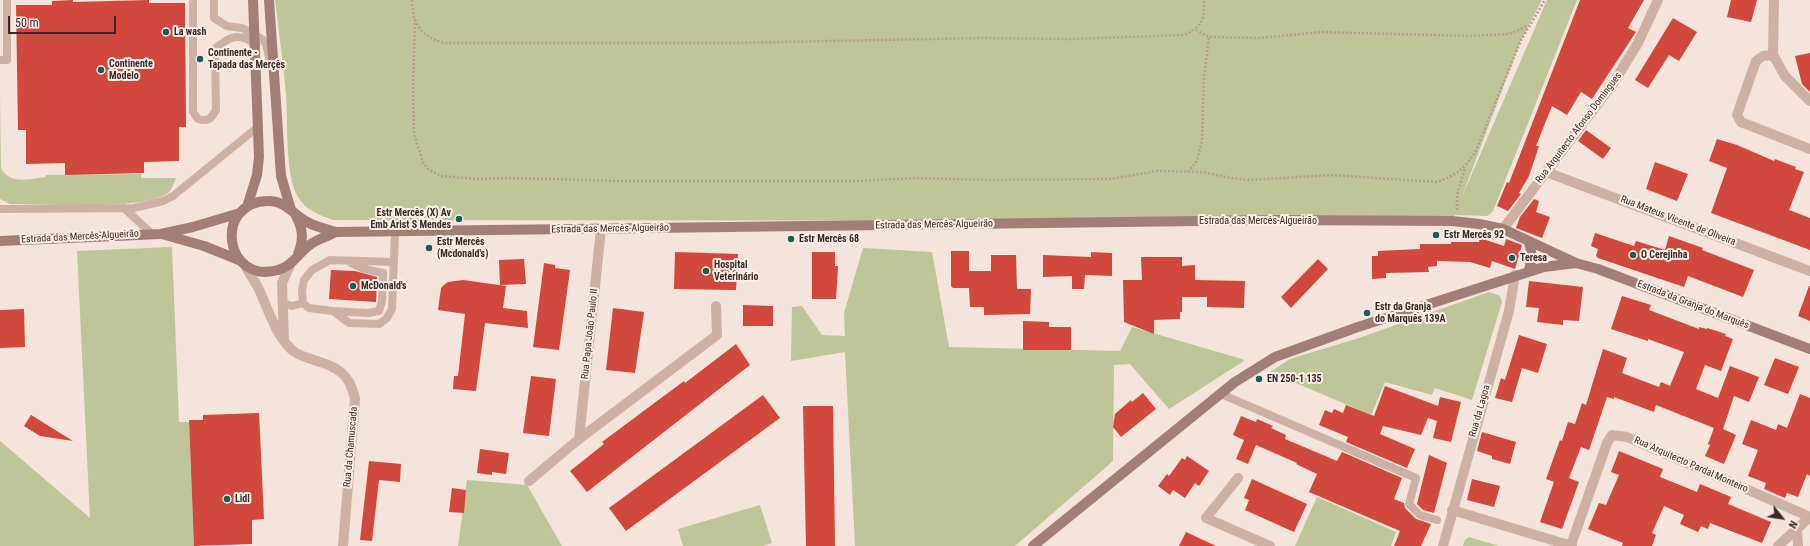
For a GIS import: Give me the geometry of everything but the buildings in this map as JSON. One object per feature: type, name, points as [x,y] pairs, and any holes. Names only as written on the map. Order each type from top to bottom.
[{"type":"street","points":[[242,262],[233,249],[231,236],[233,224],[244,210],[257,175],[259,126],[253,0]]},
{"type":"street","points":[[270,0],[281,176],[293,212]]},
{"type":"street","name":"Rua Arquitecto Afonso Domingues","points":[[1503,229],[1612,85],[1638,43],[1658,0]]},
{"type":"street","points":[[1774,0],[1773,55],[1785,76],[1810,101]]},
{"type":"street","points":[[1773,55],[1763,56],[1756,61],[1737,115],[1741,122],[1810,149]]},
{"type":"street","name":"Rua Mateus Vicente de Oliveira","points":[[1546,172],[1810,271]]},
{"type":"street","name":"Estrada das Mercês-Algueirão","points":[[0,241],[156,234],[244,210],[258,202],[269,201],[281,204],[312,224],[336,232],[1277,220],[1458,222],[1479,224],[1503,229],[1529,242]]},
{"type":"street","name":"Estrada das Mercês-Algueirão","points":[[293,212],[300,224],[303,234],[302,245],[298,255]]},
{"type":"street","name":"Rua Papa João Paulo II","points":[[579,439],[601,228]]},
{"type":"street","name":"Estrada das Mercês-Algueirão","points":[[156,234],[204,246],[242,262],[256,271],[268,273],[280,270],[291,263],[312,243],[336,232]]},
{"type":"street","points":[[1529,242],[1532,256],[1529,271]]},
{"type":"street","name":"Estrada da Granja do Marquês","points":[[1529,242],[1576,263],[1616,275],[1810,349]]},
{"type":"street","name":"Rua da Chamuscada","points":[[242,262],[261,292],[276,328],[284,340],[298,354],[324,363],[341,372],[348,378],[352,387],[355,399],[343,546]]},
{"type":"street","points":[[284,340],[282,283],[291,263]]},
{"type":"street","name":"Estrada da Granja do Marquês","points":[[1037,545],[1220,394],[1248,373],[1287,351],[1515,275],[1544,267],[1576,263]]},
{"type":"street","name":"Rua da Lagoa","points":[[1442,546],[1509,311],[1515,275]]},
{"type":"street","points":[[529,481],[579,439],[717,335],[716,306]]},
{"type":"street","name":"Rua Arquitecto Pardal Monteiro","points":[[1572,546],[1607,443],[1612,435],[1627,437],[1810,517]]},
{"type":"street","points":[[1238,478],[1206,518],[1270,546]]},
{"type":"street","points":[[1452,510],[1572,546]]},
{"type":"street","points":[[1778,546],[1810,517]]},
{"type":"street","points":[[1797,529],[1798,546]]},
{"type":"lane","points":[[0,60],[7,60],[7,0]]},
{"type":"lane","points":[[192,0],[193,112],[198,119],[205,121],[212,118],[216,110],[215,49],[224,42],[235,37],[243,36],[266,44],[269,63],[274,72]]},
{"type":"lane","points":[[214,0],[214,18],[223,25],[242,28],[255,40]]},
{"type":"lane","points":[[0,209],[124,208],[149,206],[173,196],[259,126]]},
{"type":"lane","points":[[124,208],[156,234]]},
{"type":"lane","points":[[333,311],[349,323],[379,324],[387,318],[392,309],[395,232]]},
{"type":"lane","points":[[348,261],[364,269],[383,272],[383,294],[379,311],[368,313],[333,311],[309,308],[303,303],[302,291],[304,280],[312,270],[330,260],[393,262]]},
{"type":"lane","points":[[283,303],[292,306],[303,303]]},
{"type":"lane","points":[[1220,394],[1416,478],[1409,504],[1420,514],[1437,520]]},
{"type":"path","points":[[412,0],[416,19],[422,32],[431,39],[444,43],[729,43],[983,38],[1071,39],[1184,35],[1196,30],[1202,20],[1204,0]]},
{"type":"path","points":[[1458,222],[1457,195],[1465,168],[1475,152],[1486,128],[1506,75],[1528,26],[1539,12],[1545,0]]},
{"type":"path","points":[[416,19],[413,88],[414,134],[423,162],[429,170],[441,176],[478,179],[509,178],[622,181],[848,181],[914,178],[989,180],[1111,179],[1157,171],[1170,173],[1188,172],[1249,180],[1331,175],[1437,182],[1452,176],[1465,168]]},
{"type":"path","points":[[1196,30],[1209,37],[1259,38],[1321,32],[1469,36],[1509,34],[1528,26]]},
{"type":"path","points":[[1188,172],[1197,160],[1202,141],[1204,77],[1209,37]]},
{"type":"green space","points":[[275,0],[1542,0],[1521,40],[1461,199],[1547,0],[1577,0],[1493,211],[1488,216],[1455,215],[1452,221],[333,220],[309,209],[301,202],[294,188],[289,162],[286,94]]},
{"type":"green space","points":[[0,94],[1,168],[9,177],[27,180],[46,177],[46,175],[141,174],[141,178],[176,178],[171,189],[169,192],[157,198],[140,202],[118,204],[10,204],[0,199]]},
{"type":"green space","points":[[172,247],[179,422],[189,422],[194,546],[0,546],[0,441],[90,518],[77,251]]},
{"type":"green space","points":[[863,248],[932,252],[949,347],[1120,351],[1132,327],[1242,359],[1244,361],[1169,409],[1130,364],[1114,365],[1113,461],[1015,546],[855,546],[845,352],[791,361],[792,307],[802,306],[822,335],[845,336],[844,313]]},
{"type":"green space","points":[[1489,292],[1500,296],[1502,302],[1472,400],[1435,388],[1432,395],[1385,382],[1371,415],[1270,372],[1290,359],[1359,338]]},
{"type":"green space","points":[[467,480],[527,485],[562,546],[458,546]]},
{"type":"green space","points":[[1317,497],[1396,532],[1391,546],[1295,546]]},
{"type":"green space","points":[[760,505],[772,543],[763,546],[683,546],[678,529]]},
{"type":"green space","points":[[1469,537],[1499,546],[1463,546],[1465,540]]},
{"type":"place","name":"La wash","points":[[166,32]]},
{"type":"place","name":"Continente - Tapada das Merçês","points":[[200,59]]},
{"type":"place","name":"Continente Modelo","points":[[101,70]]},
{"type":"place","name":"Estr Mercês (X) Av Emb Arist S Mendes","points":[[459,219]]},
{"type":"place","name":"Estr Mercês 92","points":[[1436,235]]},
{"type":"place","name":"Estr Mercês 68","points":[[791,239]]},
{"type":"place","name":"Estr Mercês (Mcdonald's)","points":[[429,248]]},
{"type":"place","name":"O Cerejinha","points":[[1633,255]]},
{"type":"place","name":"Teresa","points":[[1512,258]]},
{"type":"place","name":"Hospital Veterinário","points":[[706,271]]},
{"type":"place","name":"McDonald's","points":[[353,286]]},
{"type":"place","name":"Estr da Granja do Marquês 139A","points":[[1367,313]]},
{"type":"place","name":"EN 250-1 135","points":[[1259,379]]},
{"type":"place","name":"Lidl","points":[[227,499]]}]
